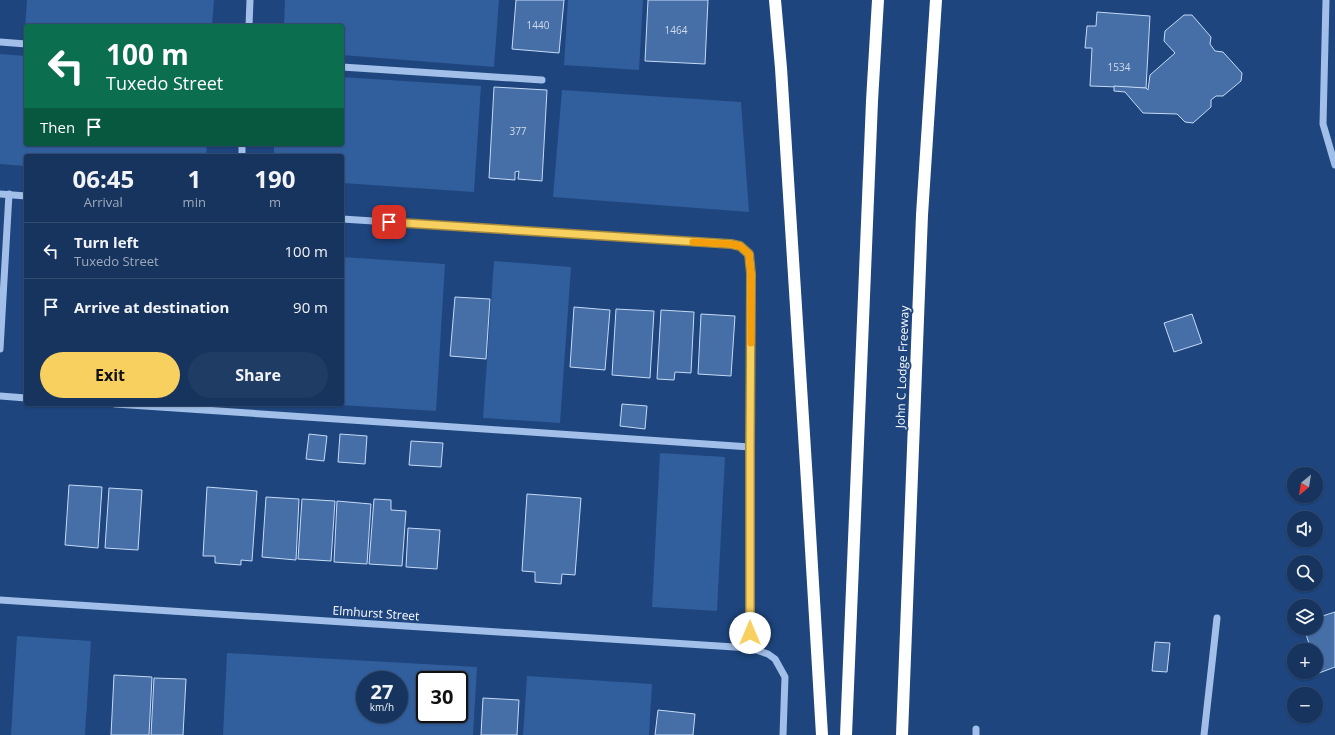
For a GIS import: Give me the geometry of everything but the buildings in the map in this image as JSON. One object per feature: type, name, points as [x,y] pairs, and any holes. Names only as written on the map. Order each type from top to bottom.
[{"type":"highway","points":[[775,0],[805,442],[822,735]]},
{"type":"highway","points":[[846,735],[872,101],[878,0]]},
{"type":"highway","name":"John C Lodge Freeway","points":[[902,735],[922,215],[936,0]]},
{"type":"street","points":[[249,24],[250,0]]},
{"type":"street","points":[[1326,0],[1323,124],[1335,165]]},
{"type":"street","points":[[0,42],[24,44]]},
{"type":"street","points":[[344,67],[542,80]]},
{"type":"street","points":[[0,194],[24,196]]},
{"type":"street","points":[[0,349],[9,194]]},
{"type":"street","points":[[344,219],[731,244],[740,246],[749,254],[751,274],[750,648]]},
{"type":"street","points":[[0,396],[24,398]]},
{"type":"street","points":[[145,406],[750,447]]},
{"type":"street","name":"Elmhurst Street","points":[[0,600],[750,648],[775,658],[785,677],[783,735]]},
{"type":"street","points":[[1204,735],[1217,618]]},
{"type":"shaded area","points":[[27,0],[214,0],[212,24],[25,24]]},
{"type":"shaded area","points":[[285,0],[499,0],[494,67],[344,55],[344,24],[284,24]]},
{"type":"shaded area","points":[[568,0],[643,0],[639,70],[564,65]]},
{"type":"shaded area","points":[[0,54],[24,56],[24,146],[207,146],[206,154],[24,154],[24,166],[0,164]]},
{"type":"shaded area","points":[[344,77],[481,86],[474,192],[344,183],[344,154],[274,154],[274,146],[344,146]]},
{"type":"shaded area","points":[[562,90],[741,102],[749,212],[553,197]]},
{"type":"shaded area","points":[[344,257],[445,264],[436,411],[344,405]]},
{"type":"shaded area","points":[[494,261],[571,267],[560,423],[483,418]]},
{"type":"shaded area","points":[[660,453],[725,457],[717,611],[652,607]]},
{"type":"shaded area","points":[[17,636],[91,641],[85,735],[11,735]]},
{"type":"shaded area","points":[[227,653],[477,667],[473,735],[223,735]]},
{"type":"shaded area","points":[[527,676],[652,684],[649,735],[523,735]]},
{"type":"slow traffic","points":[[693,242],[731,244],[740,246],[749,254],[751,274],[751,343]]},
{"type":"route","points":[[389,222],[731,244],[740,246],[749,254],[751,274],[750,633]]}]
